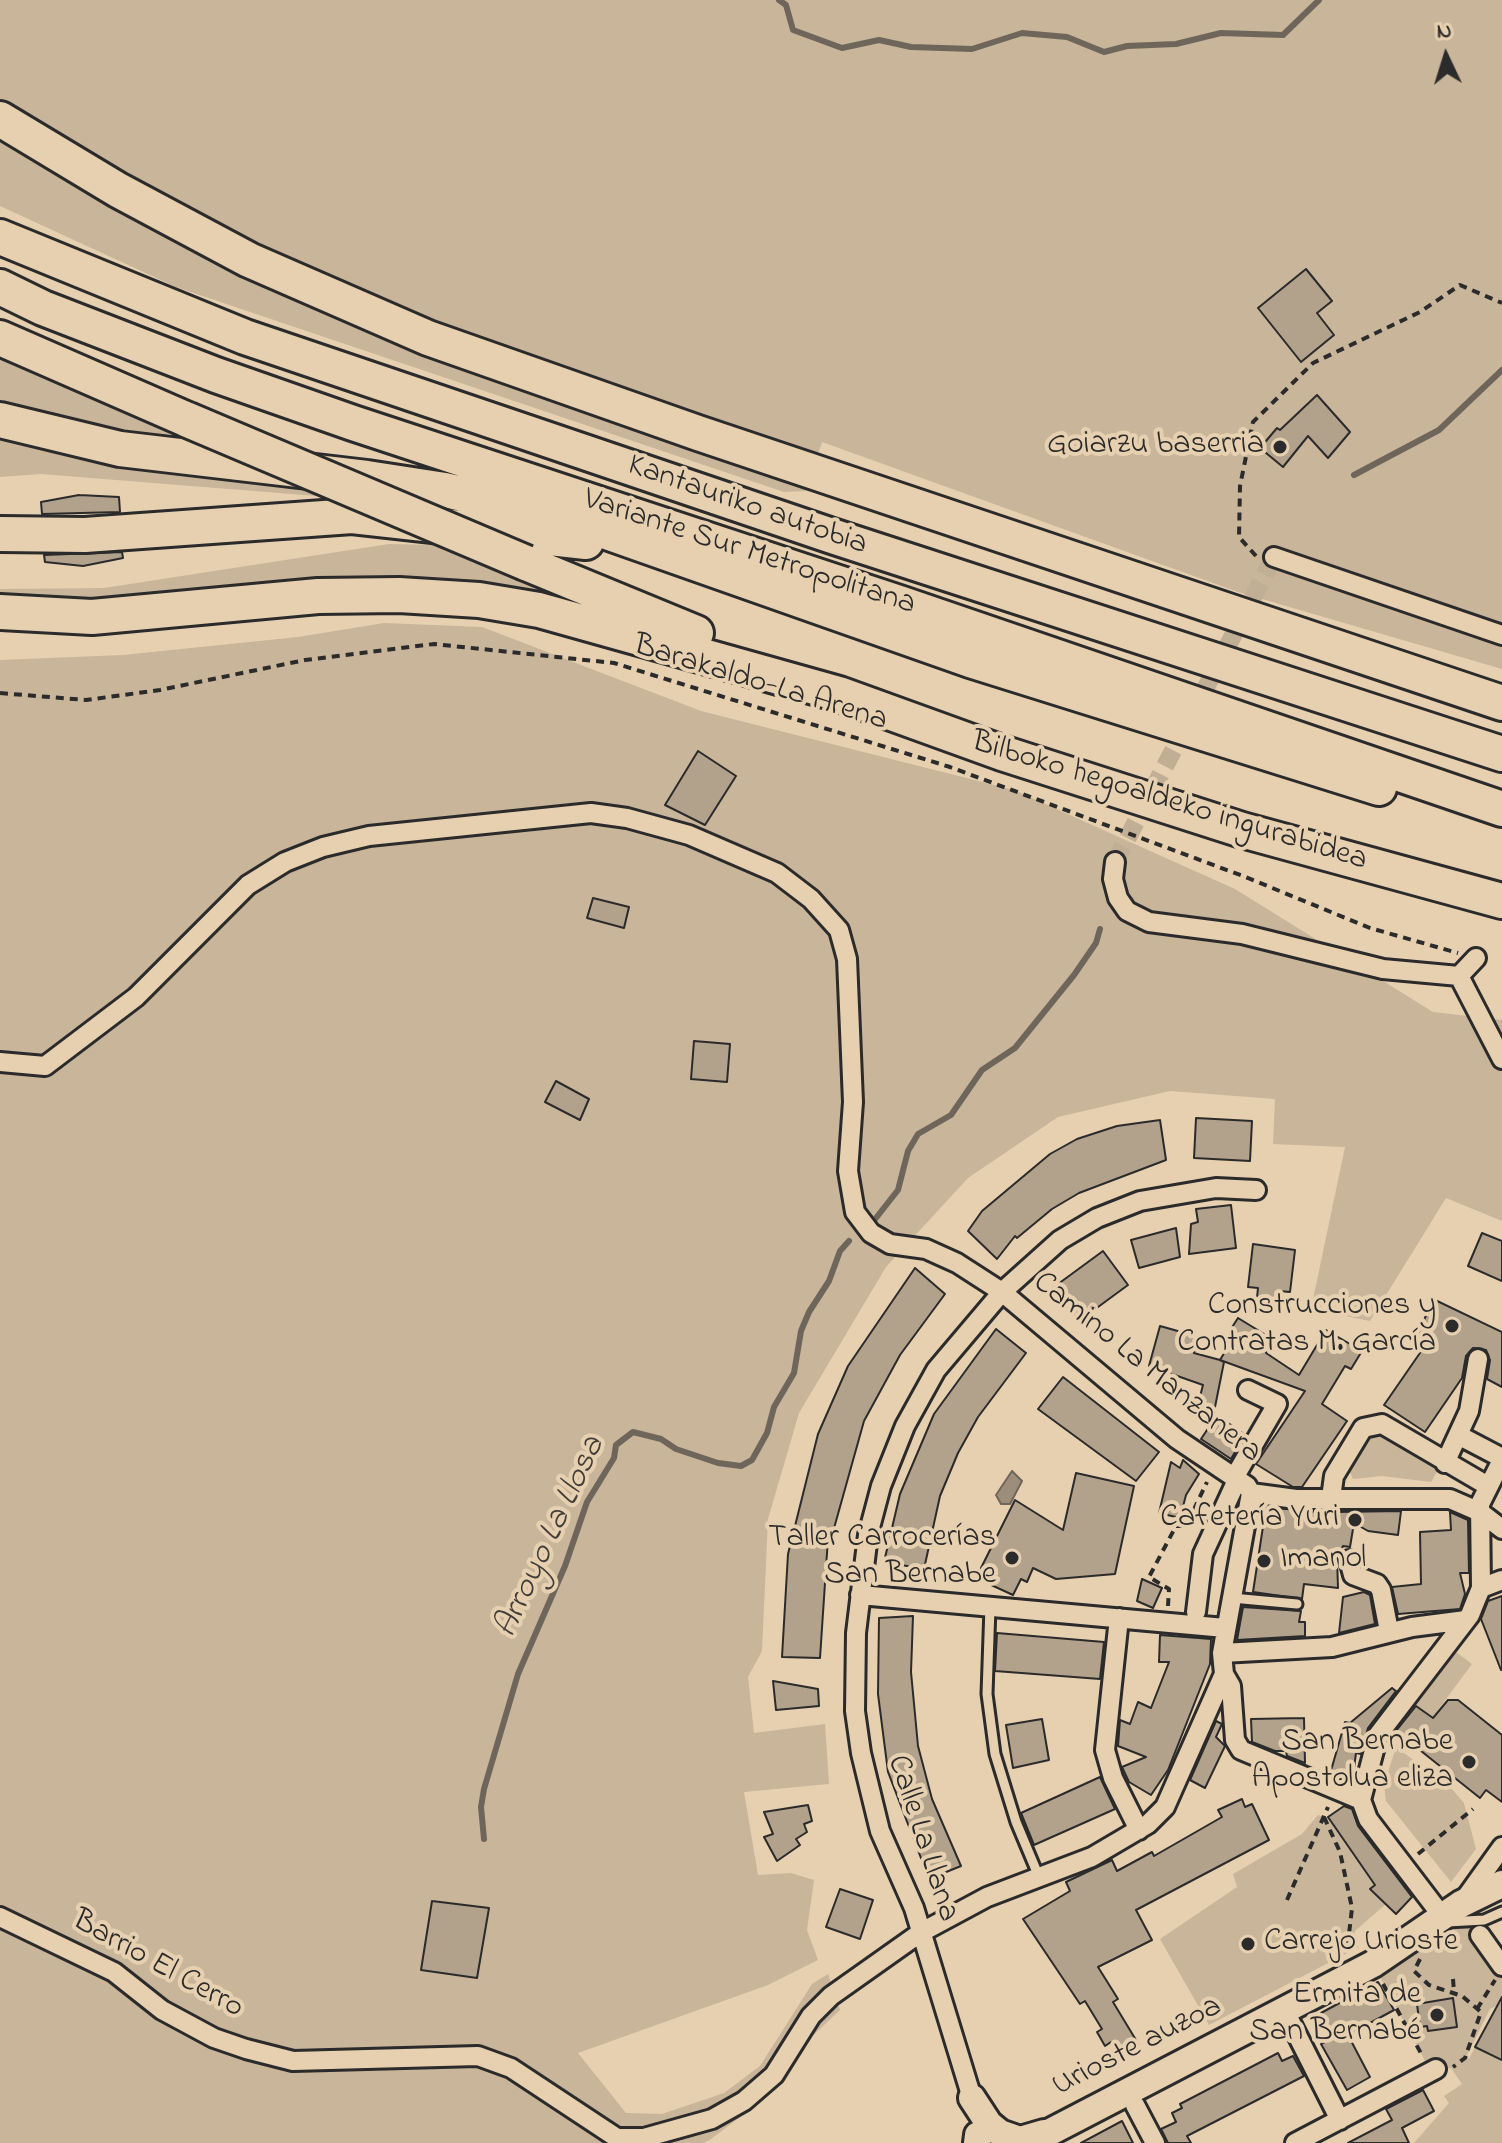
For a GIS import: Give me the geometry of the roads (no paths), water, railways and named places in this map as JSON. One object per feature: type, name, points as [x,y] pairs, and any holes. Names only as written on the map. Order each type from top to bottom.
[{"type":"highway","points":[[0,119],[118,190],[249,260],[428,338],[698,433],[1502,703]]},
{"type":"highway","name":"Kantauriko autobia","points":[[0,237],[245,337],[832,536],[1502,754]]},
{"type":"highway","name":"Variante Sur Metropolitana","points":[[0,287],[43,308],[216,375],[353,423],[931,613],[1502,809]]},
{"type":"highway","points":[[0,338],[839,694]]},
{"type":"highway","points":[[0,420],[120,449],[445,490],[598,529],[780,595],[1286,762],[1502,820]]},
{"type":"highway","points":[[0,534],[85,535],[352,516],[590,543],[780,595]]},
{"type":"highway","points":[[0,612],[92,617],[318,596],[399,595],[479,600],[604,625],[839,694]]},
{"type":"highway","name":"Bilboko hegoaldeko ingurabidea","points":[[839,694],[1002,753],[1242,830],[1502,901]]},
{"type":"street","points":[[1274,557],[1502,635]]},
{"type":"street","name":"Camino La Manzanera","points":[[0,1062],[45,1066],[136,997],[248,885],[285,862],[323,847],[369,836],[591,813],[627,818],[734,852],[777,873],[811,899],[839,930],[847,959],[853,1102],[848,1171],[855,1212],[871,1233],[890,1244],[926,1249],[957,1263],[1002,1292],[1177,1439],[1241,1484]]},
{"type":"street","points":[[1115,862],[1113,879],[1118,898],[1127,911],[1149,922],[1242,934],[1383,969],[1459,976]]},
{"type":"street","points":[[1459,976],[1476,958]]},
{"type":"street","points":[[1459,976],[1502,1059]]},
{"type":"street","name":"Calle La Llana","points":[[972,2098],[914,1908],[880,1831],[861,1753],[855,1687],[860,1595],[868,1535],[878,1498],[905,1426],[936,1370],[1002,1292],[1060,1240],[1097,1218],[1140,1201],[1216,1188],[1256,1190]]},
{"type":"street","points":[[1445,1463],[1469,1411],[1478,1359]]},
{"type":"street","points":[[1196,1612],[1203,1554],[1241,1484],[1277,1404],[1248,1390]]},
{"type":"street","points":[[1331,1498],[1334,1476],[1363,1428],[1382,1424],[1488,1486]]},
{"type":"street","points":[[1441,1923],[1368,1819],[1361,1800],[1378,1735],[1466,1620],[1481,1588],[1480,1512],[1488,1486],[1502,1459],[1460,1436]]},
{"type":"street","points":[[1241,1484],[1296,1499],[1417,1496],[1457,1501],[1480,1512],[1502,1529]]},
{"type":"street","points":[[1241,1484],[1232,1598],[1222,1653],[1224,1674],[1231,1686],[1235,1740],[1241,1750],[1361,1800]]},
{"type":"street","points":[[1457,1501],[1475,1488],[1488,1486]]},
{"type":"street","points":[[1349,1560],[1353,1575],[1377,1584],[1381,1590],[1389,1631]]},
{"type":"street","points":[[1481,1588],[1502,1580]]},
{"type":"street","points":[[860,1595],[1225,1628]]},
{"type":"street","points":[[1119,1618],[1105,1750],[1113,1778],[1139,1830]]},
{"type":"street","points":[[1222,1653],[1332,1647],[1389,1631],[1466,1620]]},
{"type":"street","points":[[920,1933],[987,1897],[1092,1857],[1139,1830],[1165,1807],[1224,1674]]},
{"type":"street","name":"Urioste auzoa","points":[[1441,1923],[1502,1847]]},
{"type":"street","name":"Urioste auzoa","points":[[972,2098],[989,2124],[1007,2137],[1039,2139],[1373,1964],[1502,1884]]},
{"type":"street","name":"Barrio El Cerro","points":[[0,1917],[114,1972],[162,2010],[214,2038],[293,2061],[478,2056],[523,2075],[617,2138],[644,2138],[680,2129],[712,2119],[744,2101],[774,2075],[811,2016],[831,1996],[920,1933]]},
{"type":"street","points":[[1480,1935],[1499,1972]]},
{"type":"street","points":[[1285,2011],[1340,2120]]},
{"type":"street","points":[[1295,2143],[1433,2070]]},
{"type":"street","points":[[972,2098],[986,2141]]},
{"type":"street","points":[[1135,2105],[1155,2143]]},
{"type":"lane","points":[[1232,1598],[1297,1604]]},
{"type":"lane","points":[[990,1607],[987,1694],[995,1754],[1016,1822],[1039,1877]]},
{"type":"lane","points":[[1441,1923],[1484,1920],[1502,1912]]},
{"type":"waterway","points":[[779,0],[786,5],[793,30],[842,48],[879,40],[911,47],[972,49],[1022,33],[1067,37],[1104,52],[1127,46],[1176,44],[1221,33],[1283,35],[1319,0]]},
{"type":"waterway","name":"Arroyo La Llosa","points":[[1354,475],[1439,430],[1502,370]]},
{"type":"waterway","name":"Arroyo La Llosa","points":[[876,1218],[898,1190],[908,1151],[918,1134],[951,1115],[982,1070],[1015,1048],[1074,975],[1096,943],[1100,929]]},
{"type":"waterway","name":"Arroyo La Llosa","points":[[484,1839],[481,1807],[484,1789],[518,1674],[565,1566],[587,1502],[614,1458],[616,1445],[633,1432],[661,1439],[676,1449],[718,1463],[741,1466],[752,1460],[767,1433],[774,1407],[794,1373],[801,1331],[809,1312],[829,1281],[840,1251],[849,1241]]},
{"type":"tunnel","points":[[1115,862],[1274,557]]},
{"type":"place","name":"Goiarzu baserria","points":[[1280,447]]},
{"type":"place","name":"Construcciones y Contratas M. García","points":[[1452,1326]]},
{"type":"place","name":"Cafetería Yuri","points":[[1355,1520]]},
{"type":"place","name":"Taller Carrocerías San Bernabe","points":[[1012,1558]]},
{"type":"place","name":"Imanol","points":[[1264,1561]]},
{"type":"place","name":"San Bernabe Apostolua eliza","points":[[1469,1762]]},
{"type":"place","name":"Carrejo Urioste","points":[[1248,1944]]},
{"type":"place","name":"Ermita de San Bernabé","points":[[1437,2015]]}]
